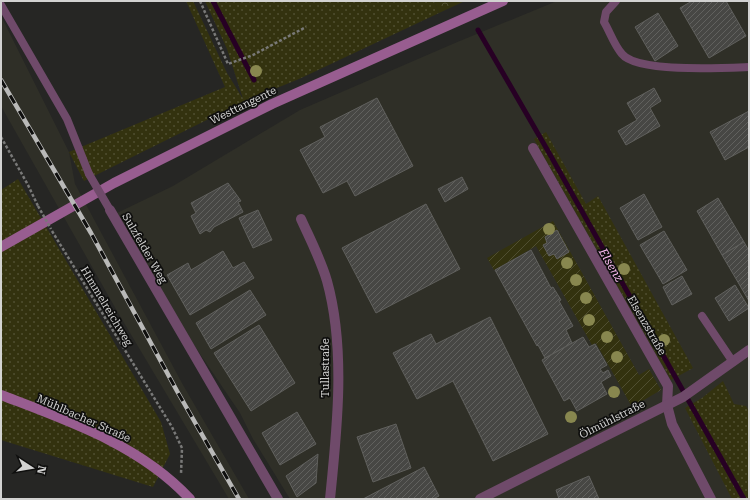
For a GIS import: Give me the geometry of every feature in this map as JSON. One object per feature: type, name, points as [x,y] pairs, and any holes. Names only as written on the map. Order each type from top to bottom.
[{"type":"main road","name":"Westtangente","points":[[1,247],[114,183],[272,104],[503,1]]},
{"type":"main road","name":"Mühlbacher Straße","points":[[1,395],[58,417],[113,441],[152,464],[178,486],[190,499]]},
{"type":"street","name":"Elsenzstraße","points":[[533,148],[668,386],[668,405],[672,424],[710,499]]},
{"type":"street","name":"Sulzfelder Weg","points":[[110,210],[278,499]]},
{"type":"street","name":"Tullastraße","points":[[301,219],[327,281],[339,343],[335,446],[330,499]]},
{"type":"street","name":"Ölmühlstraße","points":[[480,499],[683,397],[749,350]]},
{"type":"lane","points":[[616,1],[606,12],[604,22],[622,55],[634,63],[647,66],[668,67],[749,66]]},
{"type":"lane","name":"Sulzfelder Weg","points":[[1,4],[67,119],[89,174],[110,210]]},
{"type":"lane","points":[[702,316],[733,362]]},
{"type":"path","points":[[200,1],[228,64],[253,55],[306,27]]},
{"type":"path","name":"Himmelreichweg","points":[[1,137],[51,229],[172,427],[182,448],[183,468],[178,486]]},
{"type":"shaded area","points":[[557,1],[749,1],[749,499],[290,499],[253,439],[240,413],[177,320],[117,213],[173,186],[300,110]]},
{"type":"shaded area","points":[[1,16],[69,152],[75,184],[183,385],[249,499],[229,499],[117,311],[1,106]]},
{"type":"green space","points":[[186,1],[193,1],[227,73],[243,99],[227,49],[205,1],[434,1],[439,13],[299,79],[245,101],[84,181],[69,152],[225,87]]},
{"type":"green space","points":[[434,1],[465,1],[439,13]]},
{"type":"green space","points":[[546,132],[586,204],[598,196],[693,368],[671,380],[534,139]]},
{"type":"green space","points":[[18,179],[161,422],[170,454],[153,487],[1,440],[1,190]]},
{"type":"green space","points":[[553,221],[639,375],[649,369],[661,390],[632,407],[596,343],[592,345],[536,246],[494,270],[487,258]]},
{"type":"green space","points":[[723,381],[734,404],[746,406],[749,411],[749,499],[732,499],[685,408],[702,398]]},
{"type":"building","points":[[692,1],[726,1],[746,36],[709,58],[680,8]]},
{"type":"building","points":[[658,13],[678,46],[655,61],[635,27]]},
{"type":"building","points":[[654,88],[661,101],[650,108],[660,126],[626,145],[618,131],[637,120],[627,103]]},
{"type":"building","points":[[377,98],[413,166],[355,196],[347,181],[323,193],[300,150],[325,137],[320,127]]},
{"type":"building","points":[[749,111],[749,147],[725,160],[710,132]]},
{"type":"building","points":[[462,177],[468,189],[445,202],[438,189]]},
{"type":"building","points":[[228,183],[241,201],[238,202],[243,212],[214,227],[210,232],[206,230],[200,234],[191,216],[196,213],[191,203]]},
{"type":"building","points":[[644,194],[662,227],[638,240],[620,208]]},
{"type":"building","points":[[718,198],[744,242],[722,255],[697,211]]},
{"type":"building","points":[[426,204],[460,269],[376,313],[342,248]]},
{"type":"building","points":[[258,210],[272,240],[253,248],[239,218]]},
{"type":"building","points":[[557,230],[569,252],[557,259],[554,254],[549,256],[543,245],[547,243],[545,237]]},
{"type":"building","points":[[664,231],[687,270],[663,284],[640,245]]},
{"type":"building","points":[[744,242],[749,251],[749,301],[722,255]]},
{"type":"building","points":[[531,250],[551,288],[553,287],[561,300],[559,301],[573,326],[566,330],[572,343],[545,358],[495,270]]},
{"type":"building","points":[[223,251],[233,268],[244,262],[254,278],[190,315],[167,275],[188,263],[191,270]]},
{"type":"building","points":[[682,276],[692,294],[672,305],[663,287]]},
{"type":"building","points":[[735,285],[749,308],[729,321],[715,298]]},
{"type":"building","points":[[250,290],[266,315],[211,349],[196,323]]},
{"type":"building","points":[[490,317],[548,434],[493,461],[453,381],[417,399],[393,353],[431,334],[436,344]]},
{"type":"building","points":[[259,325],[295,383],[251,411],[214,353]]},
{"type":"building","points":[[583,337],[589,347],[595,344],[607,365],[600,369],[603,373],[608,370],[611,376],[601,382],[607,394],[577,411],[570,398],[564,401],[542,360]]},
{"type":"building","points":[[297,412],[316,444],[280,465],[262,433]]},
{"type":"building","points":[[396,424],[411,468],[373,482],[357,437]]},
{"type":"building","points":[[318,454],[316,483],[297,497],[286,476]]},
{"type":"building","points":[[424,467],[439,496],[433,499],[363,499]]},
{"type":"building","points":[[589,476],[599,499],[559,499],[556,490]]},
{"type":"waterway","points":[[213,1],[254,80]]},
{"type":"waterway","name":"Elsenz","points":[[478,30],[744,499]]},
{"type":"railway","points":[[1,80],[91,233],[177,391],[239,499]]}]
